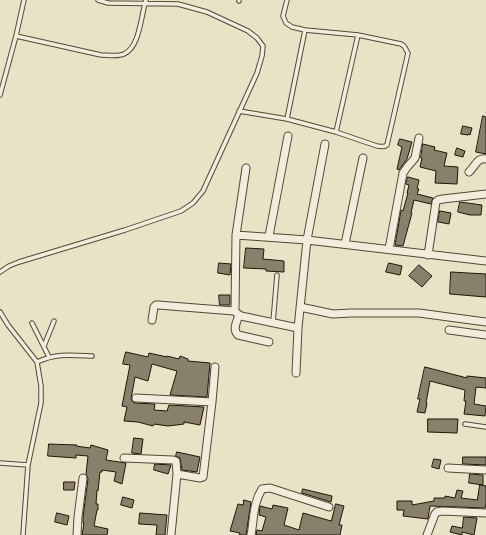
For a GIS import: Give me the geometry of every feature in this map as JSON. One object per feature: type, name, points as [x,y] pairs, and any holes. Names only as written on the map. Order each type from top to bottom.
[{"type":"street","points":[[269,236],[288,136]]},
{"type":"street","points":[[389,249],[404,173],[415,158],[419,138]]},
{"type":"street","points":[[296,373],[298,328],[307,240],[325,144]]},
{"type":"street","points":[[345,244],[363,158]]},
{"type":"street","points":[[469,172],[480,159],[486,159]]},
{"type":"street","points":[[246,168],[236,235],[235,330],[238,335],[269,342]]},
{"type":"street","points":[[428,255],[436,202],[443,199],[486,194]]},
{"type":"street","points":[[236,235],[269,236],[486,261]]},
{"type":"street","points":[[152,320],[154,307],[158,305],[236,313],[298,328]]},
{"type":"street","points":[[300,307],[333,314],[419,312],[486,322]]},
{"type":"street","points":[[449,330],[486,335]]},
{"type":"street","points":[[177,474],[200,478],[203,476],[215,367]]},
{"type":"street","points":[[136,398],[212,402]]},
{"type":"street","points":[[124,458],[176,461],[177,474],[171,535]]},
{"type":"street","points":[[448,468],[486,470]]},
{"type":"street","points":[[77,535],[83,478]]},
{"type":"street","points":[[251,535],[255,504],[257,496],[262,489],[270,488],[328,507]]},
{"type":"street","points":[[427,535],[435,514],[439,511],[486,513]]},
{"type":"lane","points":[[0,95],[24,0]]},
{"type":"lane","points":[[0,272],[19,262],[125,230],[181,211],[193,203],[203,191],[257,73],[262,56],[262,46],[257,38],[248,31],[207,12],[178,4],[145,2],[108,3],[98,0]]},
{"type":"lane","points":[[239,111],[286,119],[336,132],[377,146],[382,147],[387,145],[408,53],[404,46],[401,44],[358,35],[305,30],[292,27],[286,23],[283,16],[287,0]]},
{"type":"lane","points":[[16,36],[102,55],[113,56],[124,54],[132,48],[137,38],[145,2]]},
{"type":"lane","points":[[286,119],[305,30]]},
{"type":"lane","points":[[336,132],[358,35]]},
{"type":"lane","points":[[273,322],[277,275]]},
{"type":"lane","points":[[0,312],[8,325],[37,362],[41,386],[41,403],[28,465],[23,535]]},
{"type":"lane","points":[[44,346],[54,321]]},
{"type":"lane","points":[[32,323],[49,357]]},
{"type":"lane","points":[[37,362],[49,357],[61,355],[92,356]]},
{"type":"lane","points":[[465,424],[486,427]]},
{"type":"lane","points":[[0,463],[28,465]]},
{"type":"building","points":[[483,116],[486,117],[486,154],[476,152]]},
{"type":"building","points":[[463,126],[472,128],[470,135],[461,134]]},
{"type":"building","points":[[400,139],[412,142],[407,159],[399,170],[397,169],[402,147],[398,145]]},
{"type":"building","points":[[423,144],[435,147],[434,150],[447,153],[444,166],[458,167],[457,184],[435,183],[436,171],[420,167]]},
{"type":"building","points":[[457,148],[465,151],[463,157],[455,155]]},
{"type":"building","points":[[408,177],[419,180],[417,189],[419,189],[417,194],[433,198],[431,204],[414,200],[403,246],[395,245],[401,210],[403,211],[408,193],[409,185],[406,184]]},
{"type":"building","points":[[460,202],[482,205],[481,215],[470,215],[458,212]]},
{"type":"building","points":[[440,211],[451,213],[449,224],[438,222]]},
{"type":"building","points":[[246,248],[264,249],[263,259],[284,261],[284,272],[244,268]]},
{"type":"building","points":[[219,263],[231,264],[230,275],[218,273]]},
{"type":"building","points":[[389,263],[402,266],[400,275],[386,272]]},
{"type":"building","points":[[419,265],[432,276],[422,287],[409,276]]},
{"type":"building","points":[[451,272],[486,274],[486,297],[450,294]]},
{"type":"building","points":[[219,295],[230,295],[230,305],[220,305]]},
{"type":"building","points":[[126,352],[148,357],[149,353],[179,359],[180,356],[188,359],[188,361],[210,363],[207,397],[170,395],[177,371],[152,364],[148,381],[135,377],[131,399],[135,403],[155,404],[154,410],[167,411],[169,405],[204,407],[200,425],[184,422],[184,424],[168,426],[154,424],[153,426],[138,422],[124,421],[127,407],[122,406],[130,365],[123,364]]},
{"type":"building","points":[[425,367],[467,378],[467,376],[486,378],[486,388],[476,387],[474,404],[486,406],[485,416],[464,414],[466,401],[464,401],[465,390],[430,381],[425,413],[417,412],[420,399],[418,399]]},
{"type":"building","points":[[428,419],[458,419],[457,433],[428,432]]},
{"type":"building","points":[[134,438],[143,439],[141,454],[132,453]]},
{"type":"building","points":[[49,444],[77,445],[76,446],[90,448],[91,445],[108,450],[106,460],[126,463],[122,484],[114,481],[116,472],[102,470],[102,472],[100,472],[96,504],[98,504],[98,510],[94,526],[108,529],[107,535],[82,535],[88,479],[86,474],[88,456],[76,455],[76,458],[48,456]]},
{"type":"building","points":[[177,452],[200,457],[197,472],[182,470],[180,458],[176,456]]},
{"type":"building","points":[[463,457],[486,457],[486,465],[463,464]]},
{"type":"building","points":[[434,459],[441,460],[439,469],[432,467]]},
{"type":"building","points":[[155,464],[171,465],[168,474],[154,470]]},
{"type":"building","points":[[470,474],[483,475],[483,485],[469,483]]},
{"type":"building","points":[[64,482],[75,482],[74,490],[64,490]]},
{"type":"building","points":[[480,485],[486,486],[485,508],[430,506],[428,519],[403,516],[404,510],[397,510],[397,501],[412,501],[412,505],[434,501],[434,498],[445,498],[445,496],[455,498],[457,490],[463,491],[461,498],[477,500]]},
{"type":"building","points":[[303,489],[332,496],[331,502],[302,493]]},
{"type":"building","points":[[123,497],[134,500],[132,508],[121,505]]},
{"type":"building","points":[[244,500],[251,502],[246,535],[239,535],[240,533],[230,531],[238,504],[243,505]]},
{"type":"building","points":[[336,504],[344,506],[339,525],[342,525],[340,535],[256,535],[257,530],[262,531],[266,517],[259,515],[260,506],[272,509],[273,505],[288,508],[284,525],[299,530],[303,513],[331,521]]},
{"type":"building","points":[[57,513],[69,516],[67,525],[55,522]]},
{"type":"building","points":[[140,513],[167,515],[165,535],[156,535],[157,525],[139,524]]},
{"type":"building","points":[[464,517],[477,518],[474,535],[462,532],[462,535],[450,532],[452,526],[462,528]]}]
